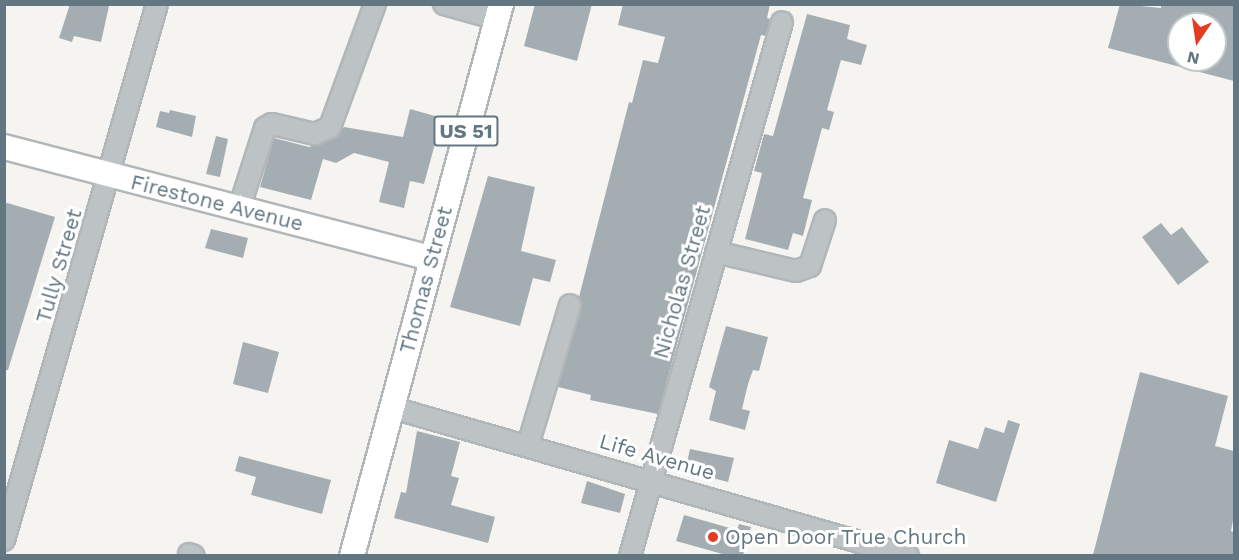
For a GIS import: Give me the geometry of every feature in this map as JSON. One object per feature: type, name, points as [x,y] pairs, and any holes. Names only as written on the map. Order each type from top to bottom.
[{"type":"main road","name":"Thomas Street","points":[[352,555],[499,12]]},
{"type":"main road","name":"Firestone Avenue","points":[[4,147],[431,258]]},
{"type":"street","name":"Tully Street","points":[[4,540],[110,176],[157,4]]},
{"type":"street","points":[[239,209],[265,128],[272,124],[315,135],[330,127],[375,4]]},
{"type":"street","points":[[444,4],[499,12]]},
{"type":"street","name":"Nicholas Street","points":[[630,555],[782,22]]},
{"type":"street","points":[[716,252],[796,271],[810,266],[825,220]]},
{"type":"street","points":[[528,445],[570,305]]},
{"type":"street","name":"Life Avenue","points":[[393,408],[651,479],[908,555]]},
{"type":"building","points":[[70,4],[109,6],[101,42],[74,36],[72,42],[59,38]]},
{"type":"building","points":[[535,4],[592,4],[577,61],[524,46]]},
{"type":"building","points":[[623,4],[770,4],[767,18],[770,19],[766,36],[761,35],[658,414],[590,400],[591,395],[558,387],[581,308],[579,297],[629,102],[632,103],[643,60],[658,63],[665,37],[618,25]]},
{"type":"building","points":[[1120,4],[1161,8],[1161,4],[1234,4],[1234,81],[1200,72],[1227,72],[1227,12],[1167,12],[1167,63],[1108,48]]},
{"type":"building","points":[[807,14],[850,25],[847,39],[867,45],[861,65],[841,60],[827,110],[834,112],[829,130],[822,128],[803,198],[812,200],[803,236],[793,233],[788,250],[745,239],[762,173],[754,171],[764,134],[773,136]]},
{"type":"building","points":[[410,109],[442,118],[424,184],[410,181],[404,208],[379,202],[389,162],[354,153],[336,163],[323,159],[311,200],[260,187],[274,138],[309,147],[335,138],[344,127],[403,137]]},
{"type":"building","points":[[170,110],[196,116],[192,137],[156,127],[160,111],[169,113]]},
{"type":"building","points":[[216,136],[228,139],[220,177],[206,174]]},
{"type":"building","points":[[488,176],[535,187],[521,251],[556,260],[550,282],[533,278],[520,326],[450,307]]},
{"type":"building","points":[[4,202],[55,217],[8,370],[4,370]]},
{"type":"building","points":[[1161,223],[1171,235],[1182,227],[1209,262],[1178,285],[1142,237]]},
{"type":"building","points":[[211,229],[248,238],[243,258],[205,248]]},
{"type":"building","points":[[726,326],[768,337],[759,371],[753,370],[748,384],[742,409],[750,411],[745,430],[709,420],[716,391],[709,387]]},
{"type":"building","points":[[243,342],[279,352],[268,393],[233,384]]},
{"type":"building","points":[[1140,372],[1228,396],[1215,446],[1234,451],[1234,515],[1231,531],[1234,532],[1234,555],[1093,555]]},
{"type":"building","points":[[1008,420],[1020,424],[996,502],[936,483],[949,440],[978,449],[985,427],[1004,433]]},
{"type":"building","points":[[417,431],[460,442],[451,476],[459,478],[451,505],[495,517],[488,543],[394,518],[401,492],[406,493]]},
{"type":"building","points":[[690,449],[734,458],[728,482],[689,472],[686,467]]},
{"type":"building","points":[[239,456],[331,480],[322,514],[251,495],[256,477],[235,471]]},
{"type":"building","points":[[587,481],[625,494],[620,513],[581,503]]},
{"type":"building","name":"Open Door True Church","points":[[684,515],[737,530],[739,524],[751,527],[743,555],[726,555],[676,541]]},
{"type":"place","name":"Open Door True Church","points":[[713,537]]}]
